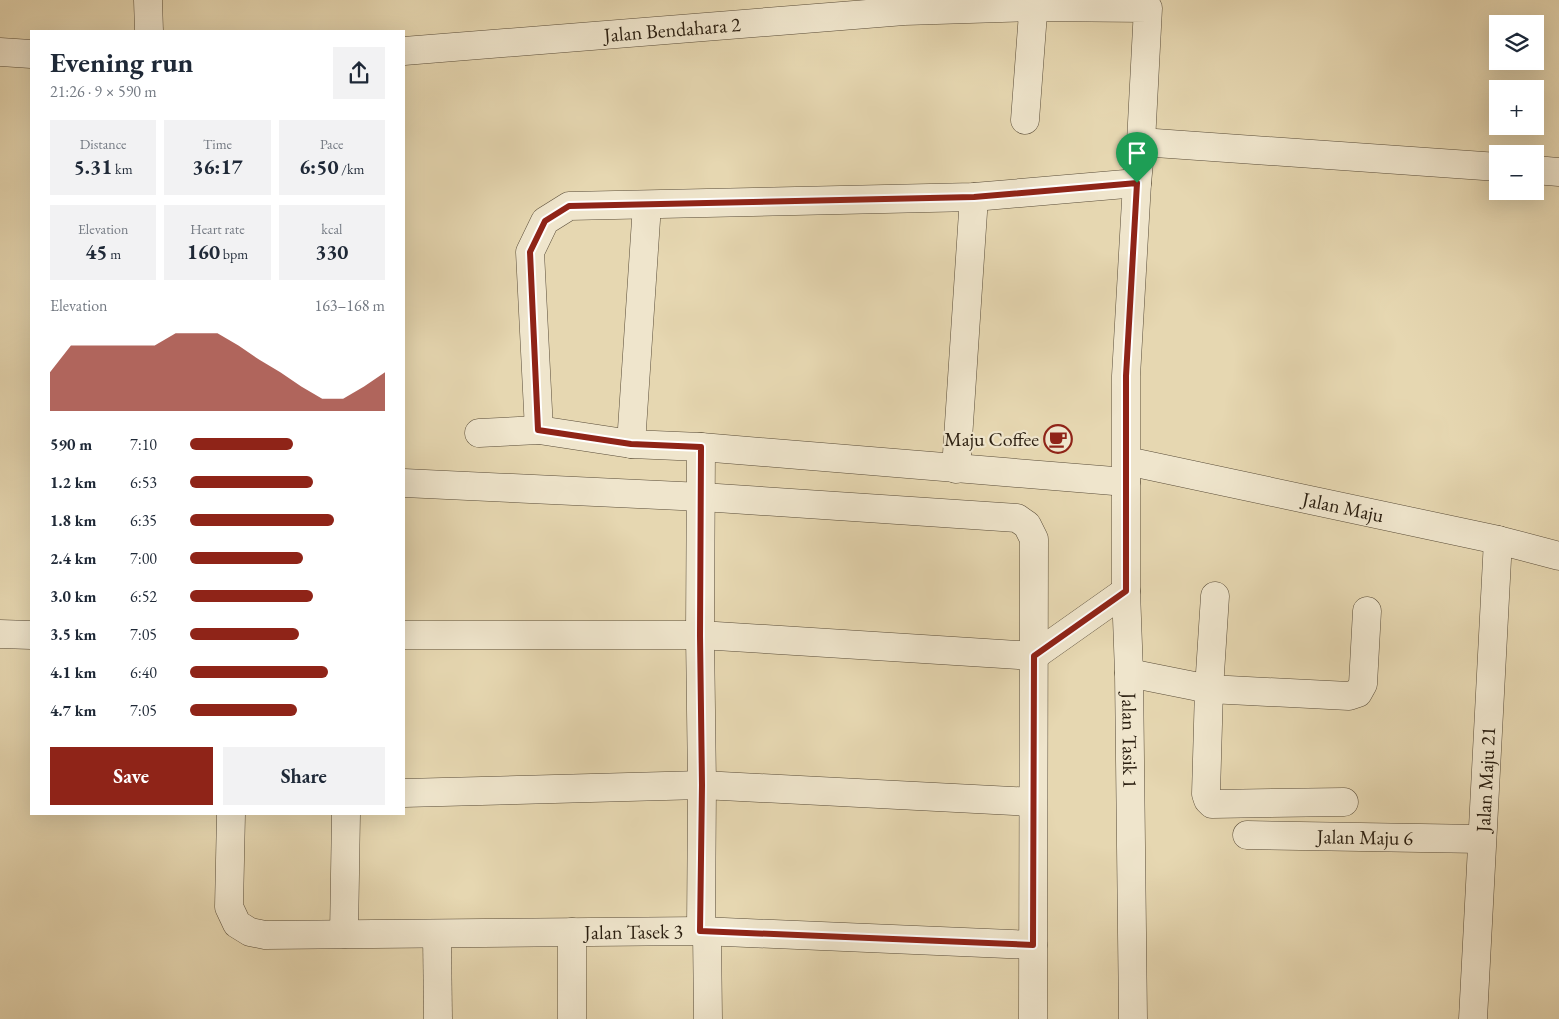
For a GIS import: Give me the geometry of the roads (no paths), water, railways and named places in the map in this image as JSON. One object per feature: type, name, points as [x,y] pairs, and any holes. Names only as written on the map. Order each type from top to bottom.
[{"type":"street","points":[[148,0],[149,30]]},
{"type":"street","points":[[1024,120],[1033,4]]},
{"type":"street","name":"Jalan Bendahara 2","points":[[405,52],[763,11],[904,6],[1148,4],[1126,376],[1126,471]]},
{"type":"street","points":[[0,52],[30,54]]},
{"type":"street","points":[[1141,142],[1489,167]]},
{"type":"street","points":[[1544,171],[1559,172]]},
{"type":"street","points":[[538,430],[530,252],[545,221],[569,206],[974,197],[1137,183]]},
{"type":"street","points":[[956,469],[974,197]]},
{"type":"street","points":[[631,444],[647,205]]},
{"type":"street","name":"Jalan Maju","points":[[479,433],[538,430],[631,444],[701,447],[956,469],[1126,471],[1498,540],[1559,556]]},
{"type":"street","points":[[701,447],[700,636],[704,932],[708,1019]]},
{"type":"street","name":"Jalan Tasik 1","points":[[1126,471],[1132,1019]]},
{"type":"street","points":[[405,483],[702,497],[1017,518],[1026,525],[1034,539],[1033,1019]]},
{"type":"street","name":"Jalan Maju 21","points":[[1473,1019],[1498,540]]},
{"type":"street","points":[[405,635],[700,636],[1034,656],[1126,591]]},
{"type":"street","points":[[1215,596],[1209,689],[1206,794],[1208,800],[1212,804],[1344,802]]},
{"type":"street","points":[[1129,673],[1209,689],[1349,696],[1358,693],[1363,684],[1367,611]]},
{"type":"street","points":[[0,634],[30,635]]},
{"type":"street","points":[[405,793],[702,785],[1034,802]]},
{"type":"street","name":"Jalan Tasek 3","points":[[231,815],[229,907],[237,924],[250,932],[264,935],[704,932],[1033,945]]},
{"type":"street","points":[[344,934],[346,815]]},
{"type":"street","name":"Jalan Maju 6","points":[[1247,836],[1481,838]]},
{"type":"street","points":[[572,932],[572,1019]]},
{"type":"street","points":[[437,935],[438,1019]]},
{"type":"place","name":"Maju Coffee","points":[[1058,439]]}]
